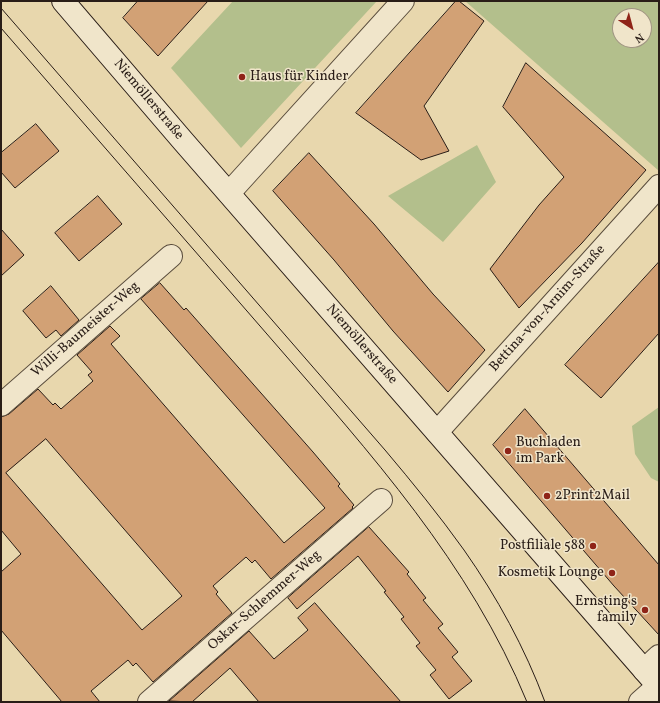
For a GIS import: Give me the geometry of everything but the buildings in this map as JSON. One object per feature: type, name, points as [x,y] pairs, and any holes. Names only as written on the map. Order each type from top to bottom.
[{"type":"street","name":"Niemöllerstraße","points":[[63,1],[228,193],[437,432],[651,663],[659,687]]},
{"type":"street","points":[[228,193],[403,1]]},
{"type":"street","name":"Bettina-von-Arnim-Straße","points":[[437,432],[659,186]]},
{"type":"street","name":"Willi-Baumeister-Weg","points":[[1,405],[171,256]]},
{"type":"street","name":"Oskar-Schlemmer-Weg","points":[[149,702],[381,500]]},
{"type":"street","points":[[640,702],[659,687]]},
{"type":"green space","name":"Haus für Kinder","points":[[233,1],[377,1],[241,148],[171,68]]},
{"type":"green space","points":[[465,1],[659,1],[659,171]]},
{"type":"green space","points":[[477,145],[496,182],[443,242],[388,196]]},
{"type":"green space","points":[[659,407],[659,482],[651,478],[635,454],[632,426]]},
{"type":"tram line","points":[[1,8],[385,450],[435,511],[464,550],[499,605],[529,662],[545,702]]},
{"type":"tram line","points":[[1,28],[346,425],[415,511],[447,556],[477,603],[504,651],[527,702]]},
{"type":"place","name":"Haus für Kinder","points":[[242,77]]},
{"type":"place","name":"Buchladen im Park","points":[[508,451]]},
{"type":"place","name":"2Print2Mail","points":[[547,496]]},
{"type":"place","name":"Postfiliale 588","points":[[593,546]]},
{"type":"place","name":"Kosmetik Lounge","points":[[612,573]]},
{"type":"place","name":"Ernsting's family","points":[[645,610]]}]
